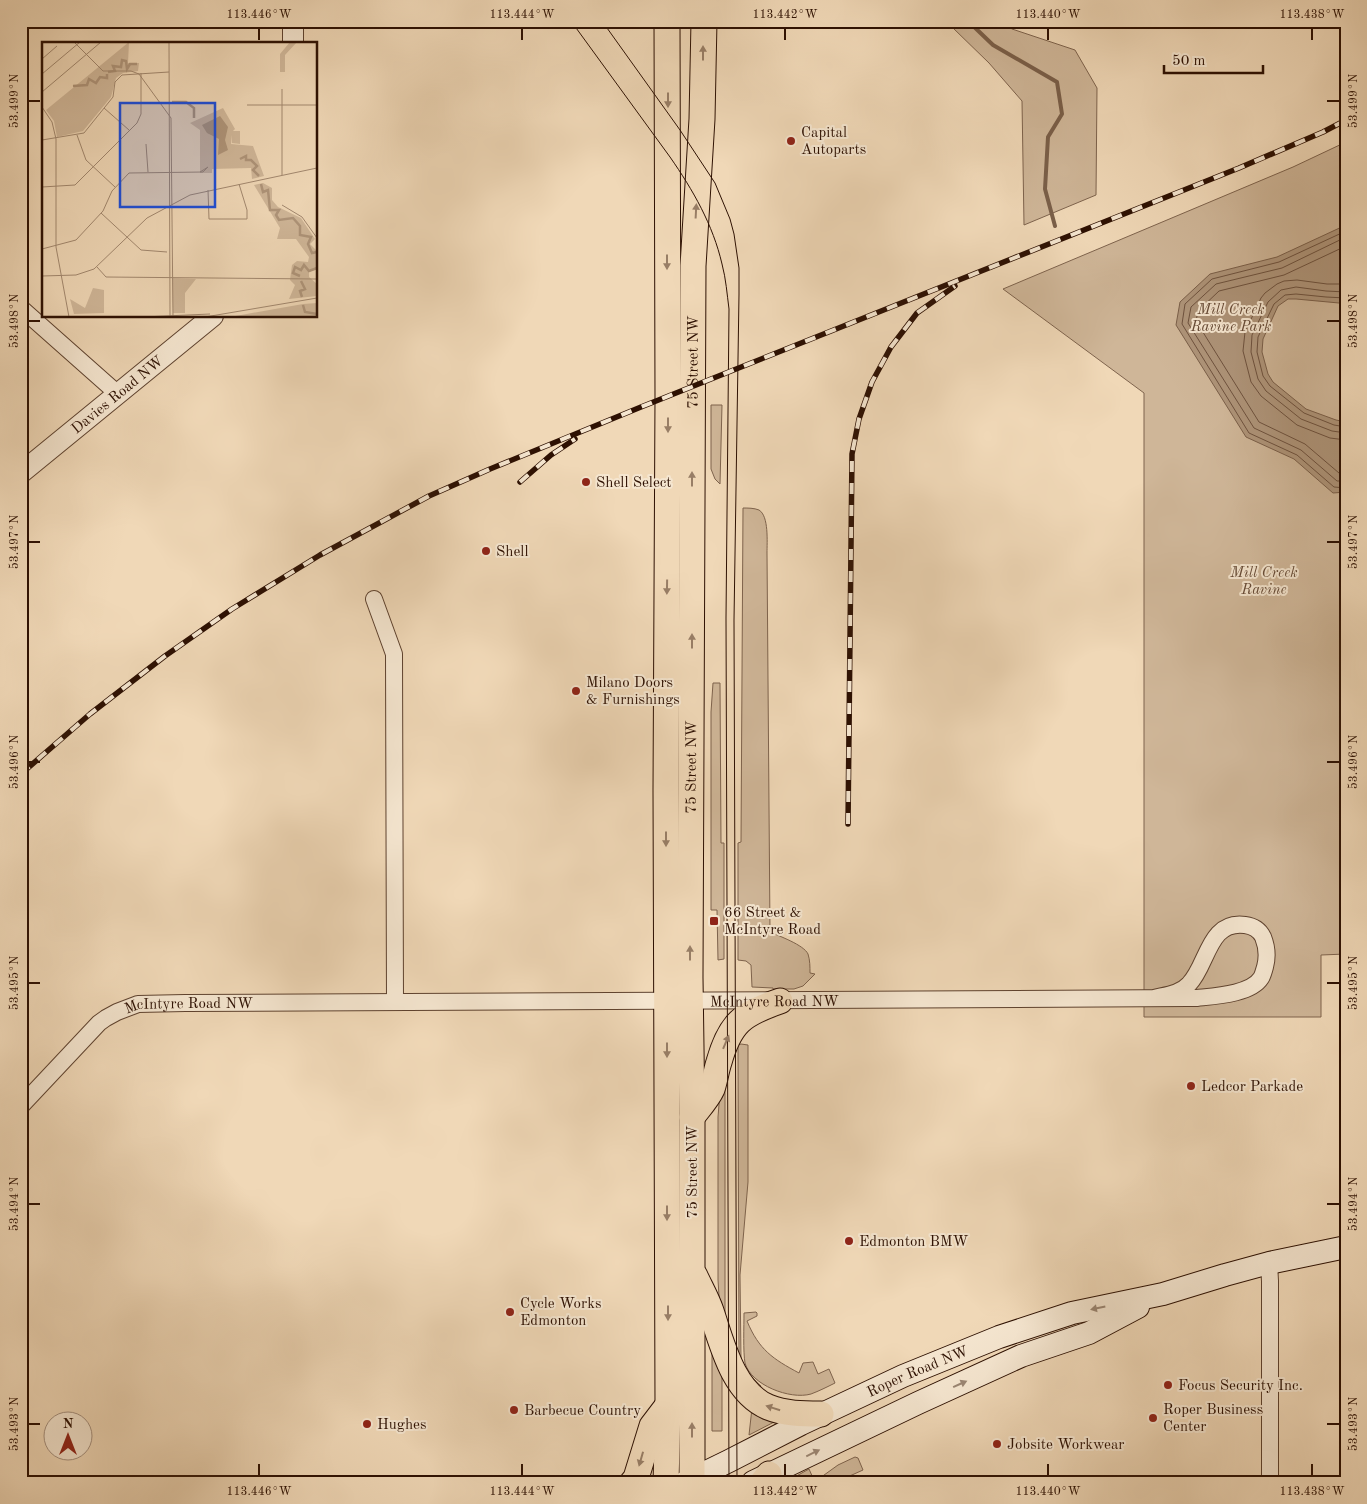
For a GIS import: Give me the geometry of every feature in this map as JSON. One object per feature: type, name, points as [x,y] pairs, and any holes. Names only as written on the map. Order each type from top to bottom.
[{"type":"main road","name":"75 Street NW","points":[[667,21],[666,800],[679,1002],[692,1117],[689,1481]]},
{"type":"main road","name":"75 Street NW","points":[[666,1483],[679,1002],[693,276],[702,119],[704,21]]},
{"type":"main road","points":[[692,1117],[712,1090],[727,1036],[736,1024],[759,1008],[780,1001]]},
{"type":"main road","name":"Roper Road NW","points":[[689,1481],[821,1414],[902,1376],[1012,1332],[1072,1313],[1162,1294],[1269,1263],[1346,1247]]},
{"type":"main road","points":[[692,1270],[711,1309],[728,1361],[745,1388],[757,1401],[769,1407],[793,1414],[821,1414]]},
{"type":"main road","name":"Roper Road NW","points":[[761,1480],[875,1423],[1022,1356],[1089,1333],[1162,1294]]},
{"type":"main road","points":[[632,1483],[636,1478],[652,1426],[668,1405]]},
{"type":"street","points":[[293,21],[293,42]]},
{"type":"street","points":[[21,308],[118,394]]},
{"type":"street","name":"Davies Road NW","points":[[21,474],[211,318]]},
{"type":"street","points":[[374,599],[394,654],[395,1002]]},
{"type":"street","name":"McIntyre Road NW","points":[[21,1106],[99,1024],[117,1012],[138,1004],[679,1002],[1154,998],[1208,996],[1230,994],[1252,987],[1261,978],[1267,961],[1267,947],[1261,932],[1254,927],[1243,925],[1226,928],[1214,939],[1189,985],[1177,993],[1154,998]]},
{"type":"street","points":[[1269,1263],[1270,1483]]},
{"type":"green space","points":[[936,21],[1001,21],[1012,29],[1075,50],[1097,88],[1096,195],[1024,225],[1022,101],[989,63],[953,28],[936,23]]},
{"type":"green space","name":"Mill Creek Ravine Park","points":[[1346,142],[1346,954],[1321,955],[1321,1017],[1144,1017],[1144,393],[1003,289],[1293,167]]},
{"type":"green space","points":[[711,405],[722,405],[720,484],[715,479],[711,469]]},
{"type":"green space","points":[[743,508],[759,510],[764,518],[767,530],[770,932],[802,947],[808,954],[810,973],[815,974],[803,986],[794,989],[752,987],[751,965],[746,961],[738,960],[738,843],[741,842]]},
{"type":"green space","points":[[713,683],[720,683],[721,843],[724,843],[724,959],[718,960],[717,910],[711,910],[711,712]]},
{"type":"green space","points":[[738,1045],[748,1045],[748,1182],[740,1275],[741,1359],[747,1371],[761,1386],[759,1389],[739,1365]]},
{"type":"green space","points":[[725,1072],[725,1328],[718,1280],[718,1117],[720,1092]]},
{"type":"green space","points":[[756,1312],[757,1316],[747,1321],[762,1347],[768,1353],[799,1373],[803,1363],[813,1362],[818,1374],[829,1369],[835,1383],[811,1394],[793,1395],[772,1389],[755,1378],[745,1363],[744,1313]]},
{"type":"green space","points":[[712,1342],[722,1370],[722,1431],[712,1431]]},
{"type":"green space","points":[[752,1408],[778,1420],[749,1435]]},
{"type":"green space","points":[[855,1457],[858,1458],[863,1470],[843,1479],[844,1483],[813,1483],[838,1465]]},
{"type":"green space","points":[[809,1469],[813,1478],[807,1483],[784,1483]]},
{"type":"water","points":[[1346,225],[1346,303],[1288,299],[1278,306],[1263,339],[1262,352],[1268,374],[1273,382],[1306,409],[1346,422],[1346,492],[1333,493],[1294,459],[1246,437],[1176,325],[1180,302],[1210,274],[1277,257]]},
{"type":"waterway","points":[[968,21],[993,45],[1057,82],[1062,114],[1048,137],[1045,189],[1055,226]]},
{"type":"tram line","points":[[571,21],[687,182],[708,222],[718,250],[729,309],[726,618],[729,1483]]},
{"type":"tram line","points":[[602,21],[680,130],[715,183],[730,219],[739,268],[734,620],[737,1483]]},
{"type":"railway","points":[[21,774],[90,714],[165,656],[232,609],[320,555],[429,496],[641,407],[1239,168],[1323,132],[1346,120]]},
{"type":"railway","points":[[848,824],[852,454],[859,419],[872,382],[891,347],[917,313],[955,286]]},
{"type":"railway","points":[[520,482],[551,455],[575,439]]},
{"type":"place","name":"Capital Autoparts","points":[[791,141]]},
{"type":"place","name":"Shell Select","points":[[586,482]]},
{"type":"place","name":"Shell","points":[[486,551]]},
{"type":"place","name":"Milano Doors & Furnishings","points":[[576,691]]},
{"type":"place","name":"66 Street & McIntyre Road","points":[[714,921]]},
{"type":"place","name":"Ledcor Parkade","points":[[1191,1086]]},
{"type":"place","name":"Edmonton BMW","points":[[849,1241]]},
{"type":"place","name":"Cycle Works Edmonton","points":[[510,1312]]},
{"type":"place","name":"Focus Security Inc.","points":[[1168,1385]]},
{"type":"place","name":"Barbecue Country","points":[[514,1410]]},
{"type":"place","name":"Roper Business Center","points":[[1153,1418]]},
{"type":"place","name":"Hughes","points":[[367,1424]]},
{"type":"place","name":"Jobsite Workwear","points":[[997,1444]]},
{"type":"park label","name":"Mill Creek Ravine","points":[[1264,580]]}]
